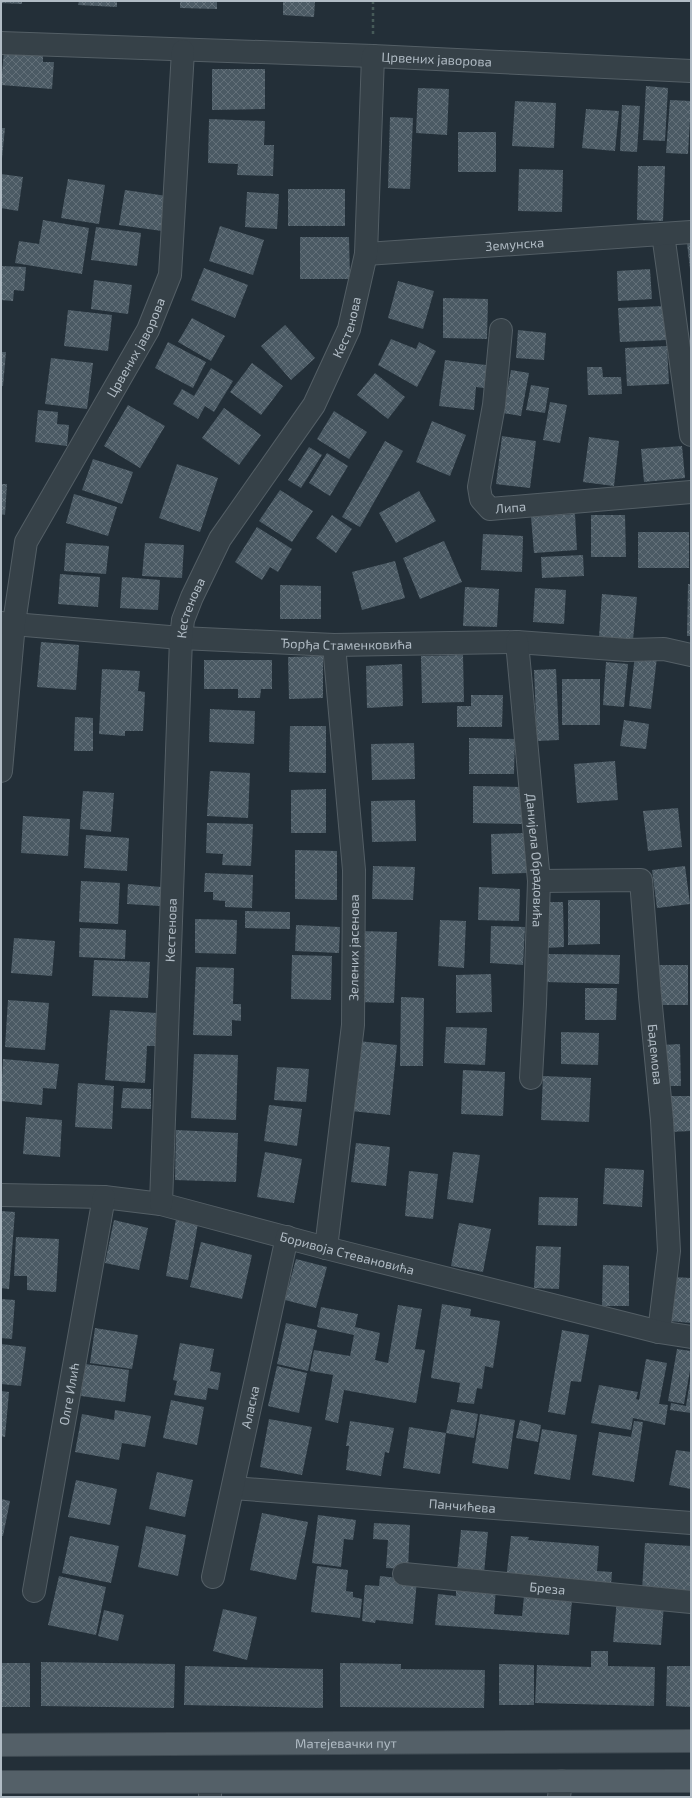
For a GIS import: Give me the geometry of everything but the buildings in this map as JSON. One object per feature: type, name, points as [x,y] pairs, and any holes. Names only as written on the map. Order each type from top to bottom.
[{"type":"main road","name":"Матејевачки пут","points":[[1,1745],[691,1741]]},
{"type":"main road","points":[[1,1782],[210,1789],[560,1789],[691,1781]]},
{"type":"street","name":"Црвених јаворова","points":[[1,43],[373,56],[691,71]]},
{"type":"street","name":"Црвених јаворова","points":[[1,771],[8,623],[26,542],[148,330],[170,275],[182,50]]},
{"type":"street","name":"Кестенова","points":[[161,1204],[181,638],[183,620],[192,597],[220,539],[314,405],[349,329],[366,254],[373,56]]},
{"type":"street","name":"Земунска","points":[[366,254],[691,232]]},
{"type":"street","points":[[663,234],[691,435]]},
{"type":"street","name":"Липа","points":[[501,330],[494,405],[480,487],[481,499],[490,509],[691,492]]},
{"type":"street","name":"Ђорђа Стаменковића","points":[[8,623],[181,638],[334,646],[517,642],[627,650],[664,649],[691,655]]},
{"type":"street","name":"Данијела Обрадовића","points":[[517,642],[539,881],[531,1078]]},
{"type":"street","name":"Зелених јасенова","points":[[326,1248],[353,1025],[354,870],[334,646]]},
{"type":"street","name":"Бадемова","points":[[539,881],[641,880],[662,1120],[670,1251],[659,1332]]},
{"type":"street","name":"Боривоја Стевановића","points":[[1,1195],[104,1197],[161,1204],[326,1248],[659,1332],[691,1337]]},
{"type":"street","name":"Олге Илић","points":[[34,1591],[104,1197]]},
{"type":"street","name":"Аласка","points":[[213,1577],[288,1238]]},
{"type":"street","name":"Панчићева","points":[[233,1488],[691,1524]]},
{"type":"street","name":"Бреза","points":[[404,1574],[691,1602]]},
{"type":"path","points":[[373,1],[373,56]]}]
